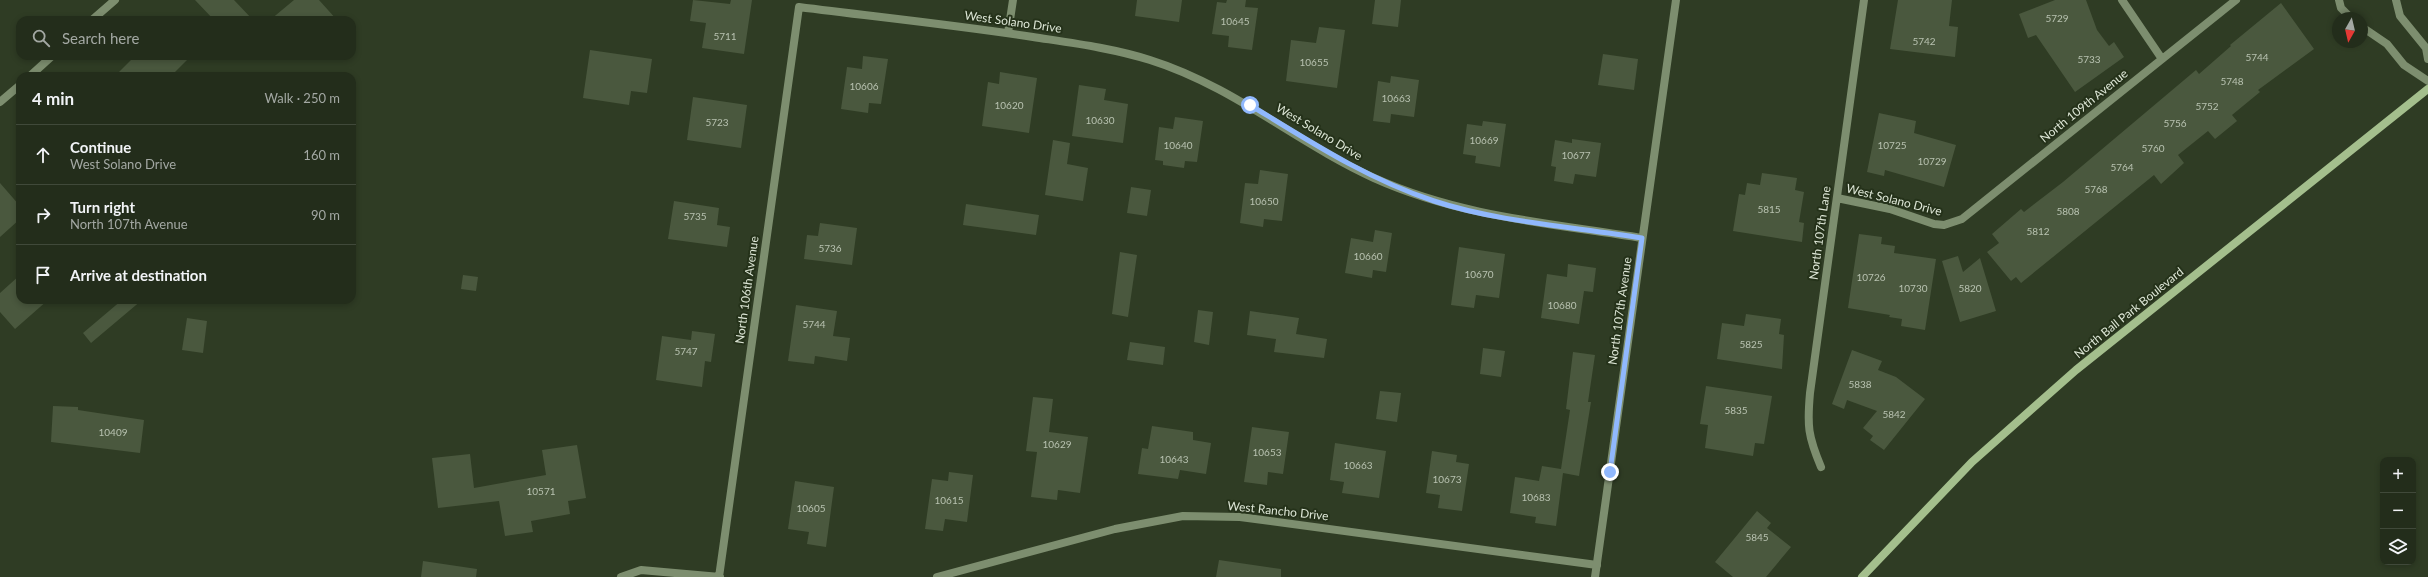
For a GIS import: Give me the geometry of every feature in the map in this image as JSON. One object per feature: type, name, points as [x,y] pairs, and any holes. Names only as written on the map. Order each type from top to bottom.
[{"type":"main road","name":"North Ball Park Boulevard","points":[[1862,577],[1972,462],[2076,370],[2428,89]]},
{"type":"street","points":[[97,16],[115,0]]},
{"type":"street","points":[[1008,33],[1013,0]]},
{"type":"street","name":"North 107th Avenue","points":[[1595,577],[1676,0]]},
{"type":"street","name":"North 107th Lane","points":[[1821,467],[1809,439],[1807,423],[1864,0]]},
{"type":"street","points":[[2122,0],[2162,59]]},
{"type":"street","name":"North 109th Avenue","points":[[1944,225],[1962,219],[2236,0]]},
{"type":"street","points":[[2339,0],[2342,8],[2346,12]]},
{"type":"street","points":[[2396,0],[2400,16],[2426,48],[2428,59]]},
{"type":"street","name":"West Solano Drive","points":[[799,7],[1008,33],[1121,52],[1152,61],[1193,76],[1250,105],[1332,156],[1372,177],[1435,202],[1492,215],[1642,238]]},
{"type":"street","name":"North 106th Avenue","points":[[720,577],[799,7]]},
{"type":"street","points":[[2368,31],[2387,44],[2404,65],[2428,81]]},
{"type":"street","points":[[34,72],[48,60]]},
{"type":"street","points":[[0,102],[16,88]]},
{"type":"street","name":"West Solano Drive","points":[[1837,198],[1890,209],[1934,224],[1944,225]]},
{"type":"street","name":"West Rancho Drive","points":[[937,577],[1115,529],[1183,516],[1240,516],[1597,565]]},
{"type":"street","points":[[622,577],[640,570],[720,577]]},
{"type":"building","points":[[195,0],[234,0],[249,16],[210,16]]},
{"type":"building","points":[[294,0],[319,0],[333,16],[275,16]]},
{"type":"building","points":[[693,0],[730,4],[731,0],[752,0],[744,54],[702,48],[706,23],[690,21]]},
{"type":"building","points":[[1137,0],[1182,0],[1179,22],[1135,16]]},
{"type":"building","points":[[1227,0],[1246,0],[1245,7],[1258,8],[1252,50],[1228,47],[1229,36],[1212,34],[1217,2],[1226,3]]},
{"type":"building","points":[[1375,0],[1401,0],[1398,27],[1372,24]]},
{"type":"building","points":[[1898,0],[1952,0],[1949,26],[1958,27],[1955,57],[1890,49]]},
{"type":"building","points":[[2055,0],[2086,0],[2097,30],[2109,46],[2114,42],[2124,57],[2075,92],[2036,35],[2028,38],[2019,14]]},
{"type":"building","points":[[2281,3],[2314,49],[2258,90],[2260,92],[2232,115],[2237,121],[2215,139],[2208,131],[2178,155],[2184,163],[2161,184],[2154,175],[2021,283],[2016,277],[2011,281],[1987,252],[1999,243],[1992,234],[2021,209],[2024,212],[2063,182],[2196,70],[2199,74],[2231,46],[2230,45]]},
{"type":"building","points":[[1319,27],[1345,30],[1337,88],[1286,81],[1291,40],[1316,43]]},
{"type":"building","points":[[590,50],[652,59],[647,93],[631,91],[629,105],[583,98]]},
{"type":"building","points":[[1603,54],[1638,59],[1634,90],[1598,85]]},
{"type":"building","points":[[863,56],[888,59],[881,104],[869,103],[868,113],[841,109],[847,67],[862,69]]},
{"type":"building","points":[[131,60],[187,60],[175,72],[119,72]]},
{"type":"building","points":[[1000,72],[1037,78],[1029,133],[982,126],[988,82],[999,84]]},
{"type":"building","points":[[1391,76],[1419,80],[1414,117],[1391,114],[1390,123],[1373,121],[1378,81],[1390,83]]},
{"type":"building","points":[[1079,85],[1106,89],[1104,100],[1128,104],[1123,143],[1072,136]]},
{"type":"building","points":[[693,97],[747,105],[741,148],[687,140]]},
{"type":"building","points":[[1879,113],[1916,121],[1914,133],[1956,145],[1944,187],[1885,170],[1884,176],[1867,172]]},
{"type":"building","points":[[1175,117],[1203,121],[1197,162],[1185,161],[1184,168],[1163,165],[1163,161],[1155,160],[1159,127],[1173,129]]},
{"type":"building","points":[[1483,121],[1506,124],[1500,167],[1475,163],[1476,156],[1463,154],[1467,124],[1482,126]]},
{"type":"building","points":[[1572,139],[1601,143],[1596,177],[1575,174],[1573,184],[1554,181],[1556,167],[1551,166],[1555,140],[1572,143]]},
{"type":"building","points":[[1053,140],[1070,143],[1067,164],[1088,168],[1083,201],[1045,195]]},
{"type":"building","points":[[1260,170],[1288,174],[1282,221],[1264,219],[1263,227],[1240,223],[1245,183],[1258,184]]},
{"type":"building","points":[[1762,173],[1797,178],[1795,190],[1804,192],[1799,222],[1804,223],[1802,242],[1733,231],[1739,194],[1745,195],[1747,183],[1760,185]]},
{"type":"building","points":[[0,183],[16,201],[16,223],[0,237]]},
{"type":"building","points":[[1131,187],[1151,190],[1147,216],[1127,213]]},
{"type":"building","points":[[674,201],[719,208],[717,225],[730,227],[727,247],[668,239]]},
{"type":"building","points":[[966,204],[1039,215],[1036,235],[963,225]]},
{"type":"building","points":[[820,223],[857,228],[852,265],[804,259],[807,235],[818,236]]},
{"type":"building","points":[[1375,230],[1392,233],[1386,272],[1373,270],[1372,278],[1345,273],[1351,238],[1373,242]]},
{"type":"building","points":[[1859,234],[1882,237],[1881,244],[1895,246],[1894,253],[1936,259],[1925,330],[1901,326],[1902,319],[1889,317],[1890,315],[1848,308]]},
{"type":"building","points":[[1459,247],[1505,254],[1499,298],[1476,295],[1474,308],[1451,305]]},
{"type":"building","points":[[1120,252],[1137,255],[1128,317],[1112,314]]},
{"type":"building","points":[[1958,256],[1963,272],[1980,258],[1996,311],[1960,322],[1942,261]]},
{"type":"building","points":[[1568,264],[1596,268],[1593,292],[1584,291],[1579,324],[1541,318],[1547,274],[1567,277]]},
{"type":"building","points":[[463,275],[478,277],[476,291],[461,289]]},
{"type":"building","points":[[16,279],[16,304],[43,304],[15,329],[0,312],[0,293]]},
{"type":"building","points":[[117,304],[137,304],[91,343],[83,333]]},
{"type":"building","points":[[796,305],[837,311],[833,336],[850,338],[847,361],[815,356],[814,364],[788,361]]},
{"type":"building","points":[[1198,310],[1213,312],[1209,345],[1194,342]]},
{"type":"building","points":[[1250,311],[1299,318],[1296,334],[1327,339],[1324,358],[1274,352],[1276,339],[1247,335]]},
{"type":"building","points":[[1746,314],[1781,319],[1779,334],[1784,335],[1782,369],[1717,359],[1722,323],[1744,326]]},
{"type":"building","points":[[187,318],[207,321],[203,353],[182,350]]},
{"type":"building","points":[[692,331],[715,334],[711,362],[705,361],[702,387],[656,380],[662,336],[691,340]]},
{"type":"building","points":[[1130,342],[1165,347],[1163,365],[1127,360]]},
{"type":"building","points":[[1483,348],[1505,351],[1501,377],[1480,374]]},
{"type":"building","points":[[1852,350],[1882,361],[1878,370],[1896,377],[1925,399],[1884,450],[1870,440],[1873,436],[1863,428],[1877,411],[1847,400],[1844,409],[1832,404]]},
{"type":"building","points":[[1573,352],[1595,355],[1588,402],[1591,402],[1579,476],[1563,473],[1556,526],[1535,523],[1536,517],[1510,513],[1515,477],[1539,481],[1542,466],[1561,469],[1570,410],[1566,409]]},
{"type":"building","points":[[1706,386],[1772,396],[1764,444],[1755,443],[1753,456],[1705,448],[1708,425],[1700,424]]},
{"type":"building","points":[[1380,391],[1401,393],[1397,422],[1376,419]]},
{"type":"building","points":[[1033,397],[1053,399],[1049,432],[1088,437],[1080,493],[1058,490],[1057,500],[1031,497],[1037,452],[1026,451]]},
{"type":"building","points":[[53,406],[78,407],[78,410],[144,420],[140,453],[51,442]]},
{"type":"building","points":[[1152,426],[1193,432],[1193,440],[1211,443],[1206,474],[1180,470],[1178,479],[1138,474],[1142,448],[1148,449]]},
{"type":"building","points":[[1252,427],[1289,432],[1283,474],[1268,472],[1267,485],[1244,482]]},
{"type":"building","points":[[1335,443],[1386,451],[1379,498],[1342,493],[1344,482],[1330,480]]},
{"type":"building","points":[[577,445],[586,498],[568,501],[570,514],[531,521],[533,532],[505,536],[499,501],[438,508],[432,458],[470,454],[474,488],[546,475],[542,450]]},
{"type":"building","points":[[1432,451],[1457,455],[1456,462],[1469,464],[1462,511],[1438,508],[1440,495],[1426,493]]},
{"type":"building","points":[[949,472],[973,475],[967,522],[945,519],[943,531],[925,529],[932,479],[948,481]]},
{"type":"building","points":[[795,481],[834,487],[826,547],[807,544],[809,532],[788,529]]},
{"type":"building","points":[[1757,511],[1771,523],[1767,528],[1791,547],[1766,577],[1733,577],[1715,562]]},
{"type":"building","points":[[1219,560],[1281,569],[1281,577],[1216,577]]},
{"type":"building","points":[[423,561],[477,569],[476,577],[421,577]]},
{"type":"route","points":[[1250,105],[1332,156],[1372,177],[1435,202],[1492,215],[1642,238],[1610,472]]}]
